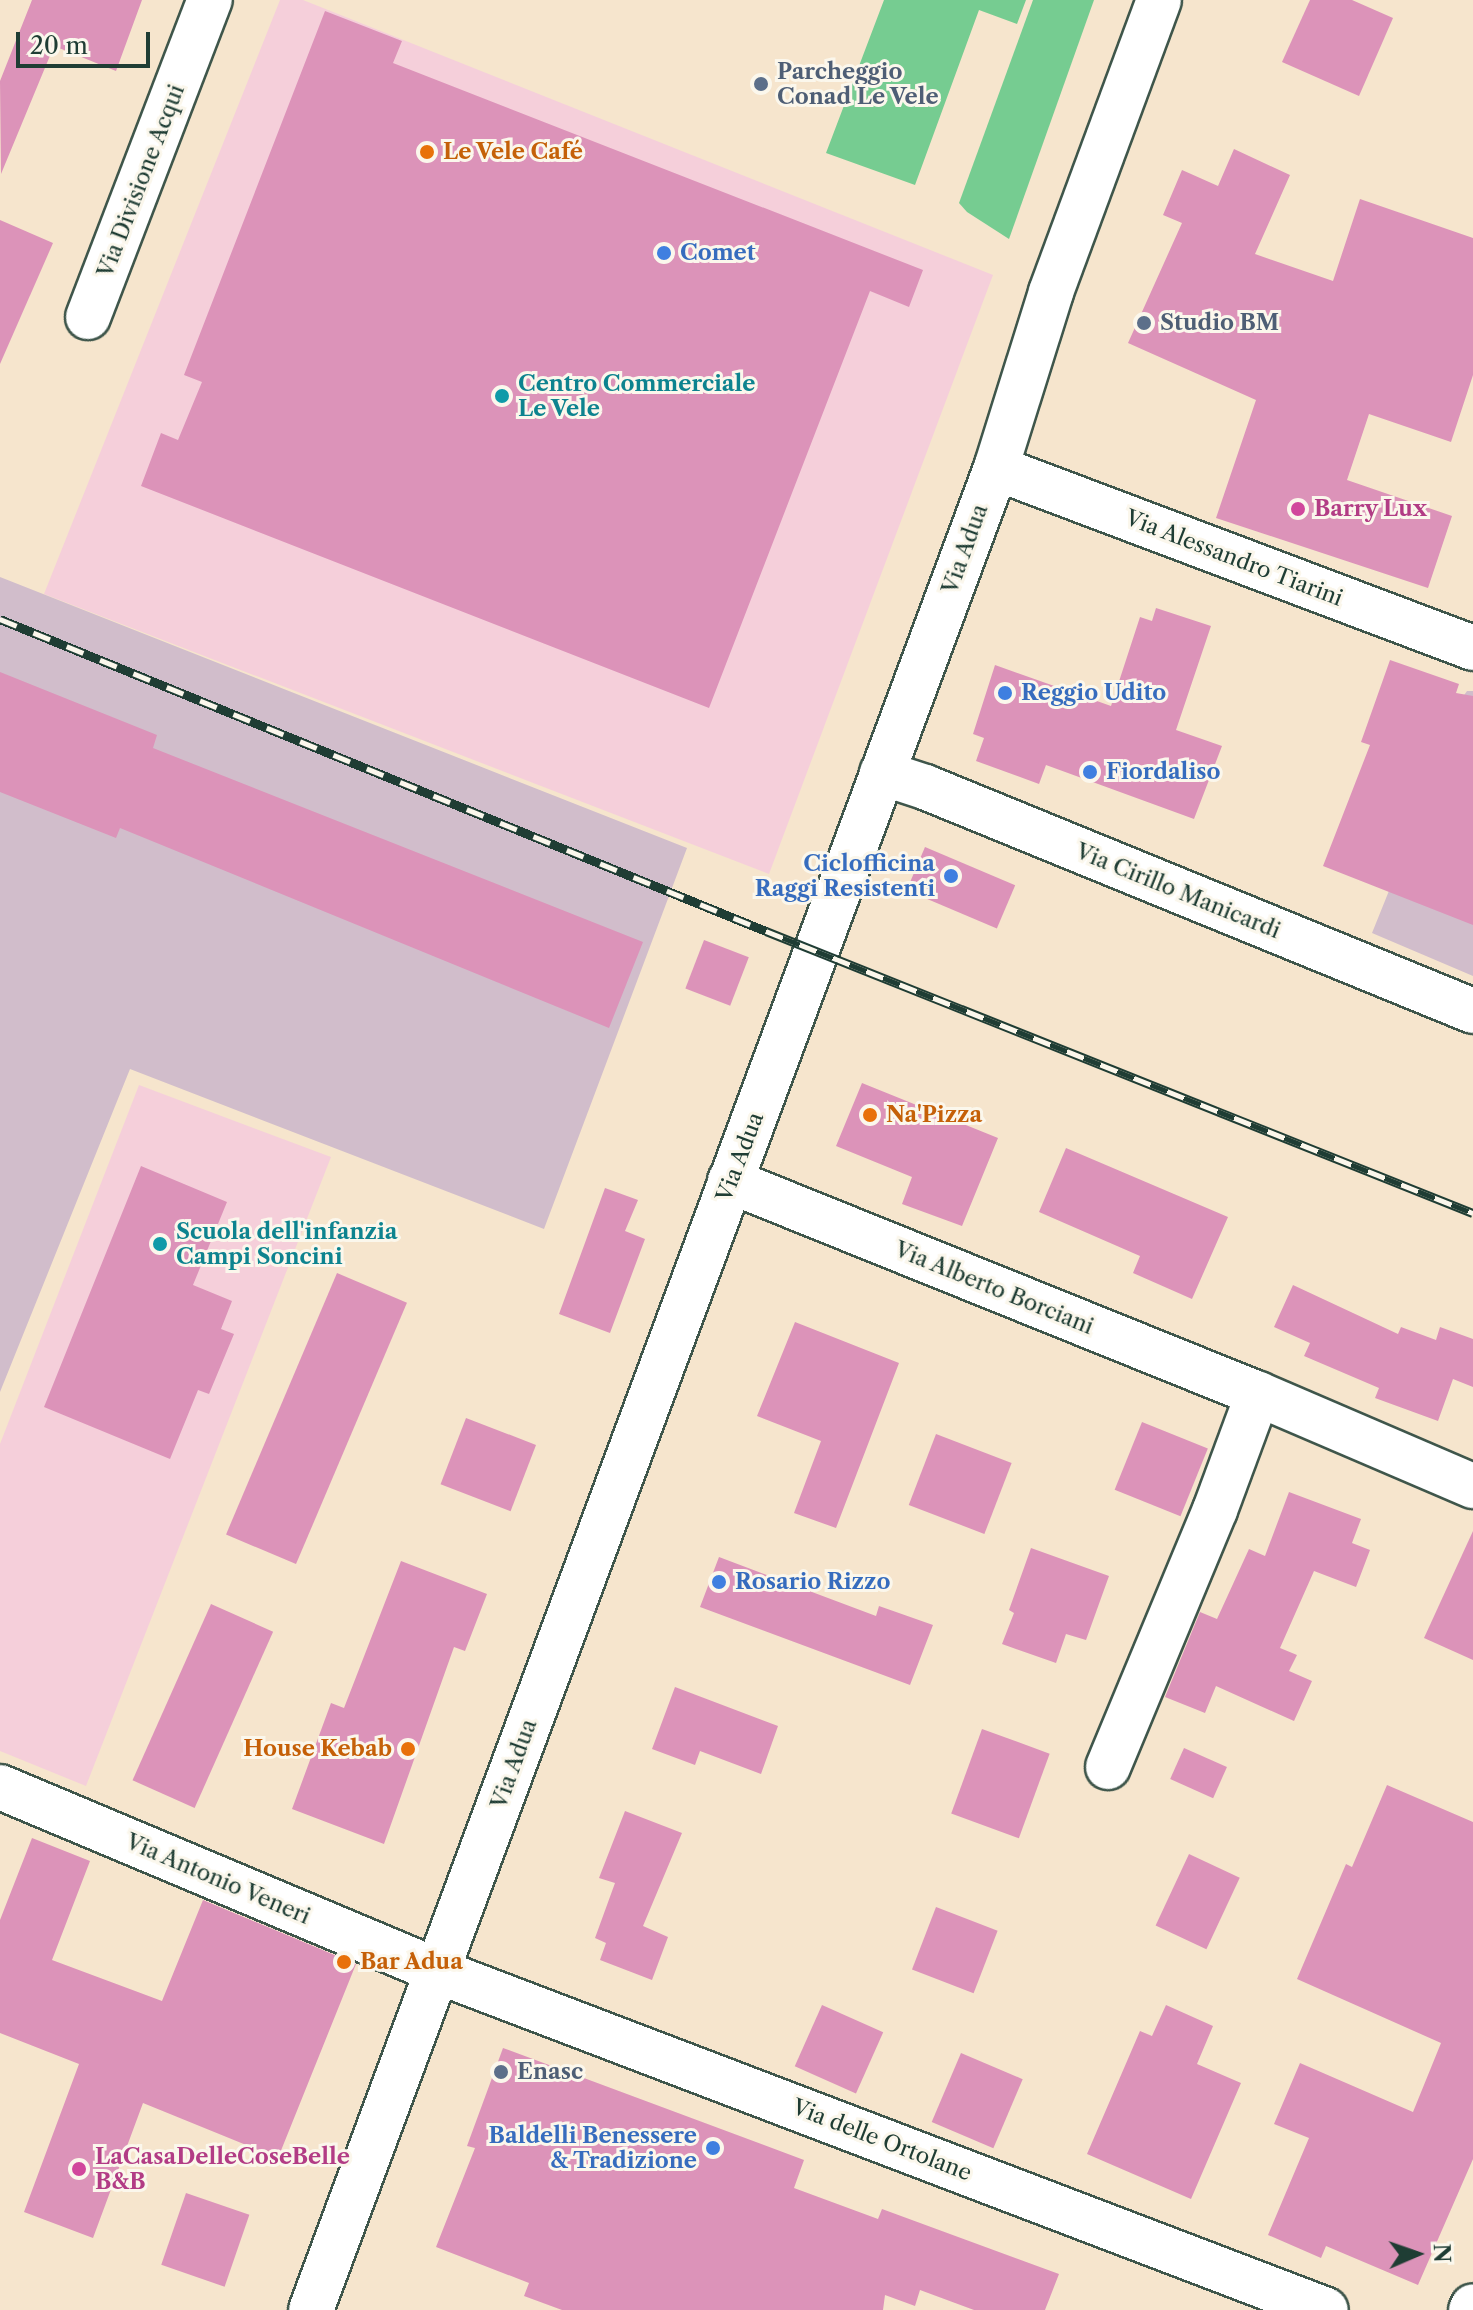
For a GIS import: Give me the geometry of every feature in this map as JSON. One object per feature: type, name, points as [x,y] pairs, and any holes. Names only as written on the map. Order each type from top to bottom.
[{"type":"street","name":"Via Divisione Acqui","points":[[88,317],[210,0]]},
{"type":"street","name":"Via Adua","points":[[311,2310],[996,468],[1051,292],[1159,0]]},
{"type":"street","name":"Via Alessandro Tiarini","points":[[996,468],[1473,648]]},
{"type":"street","name":"Via Cirillo Manicardi","points":[[882,773],[939,793],[1473,1011]]},
{"type":"street","name":"Via Alberto Borciani","points":[[730,1181],[1258,1394],[1473,1486]]},
{"type":"street","points":[[1108,1767],[1215,1510],[1258,1394]]},
{"type":"street","name":"Via Antonio Veneri","points":[[0,1787],[437,1971]]},
{"type":"street","name":"Via delle Ortolane","points":[[437,1971],[1326,2310]]},
{"type":"shaded area","name":"Centro Commerciale Le Vele","points":[[280,0],[303,0],[993,275],[769,874],[44,594]]},
{"type":"shaded area","points":[[0,577],[687,848],[544,1229],[130,1069],[0,1392]]},
{"type":"shaded area","points":[[1467,691],[1473,691],[1473,976],[1372,933],[1432,784],[1457,705]]},
{"type":"shaded area","points":[[139,1085],[331,1157],[86,1786],[0,1751],[0,1444]]},
{"type":"green space","points":[[884,0],[1026,0],[1017,24],[979,10],[915,185],[826,153]]},
{"type":"green space","points":[[1033,0],[1094,0],[1009,239],[967,212],[959,203]]},
{"type":"building","points":[[32,0],[142,0],[116,71],[54,46],[1,174],[0,81]]},
{"type":"building","points":[[1310,0],[1352,0],[1393,18],[1359,96],[1282,62]]},
{"type":"building","name":"Centro Commerciale Le Vele","points":[[325,11],[402,41],[393,63],[923,270],[909,307],[870,291],[709,708],[141,486],[161,433],[178,440],[202,382],[184,375]]},
{"type":"building","points":[[1234,149],[1290,175],[1255,254],[1333,281],[1360,199],[1473,238],[1473,375],[1451,442],[1369,414],[1347,480],[1452,516],[1428,588],[1216,518],[1256,400],[1128,343],[1182,223],[1163,215],[1182,170],[1218,186]]},
{"type":"building","points":[[0,220],[53,243],[0,364]]},
{"type":"building","points":[[1156,608],[1211,626],[1176,730],[1222,746],[1194,819],[1046,765],[1039,784],[976,761],[984,738],[973,734],[995,665],[1111,706],[1140,617],[1152,621]]},
{"type":"building","points":[[1390,660],[1459,684],[1456,693],[1473,696],[1473,925],[1323,866],[1370,745],[1361,742]]},
{"type":"building","points":[[0,672],[157,735],[153,748],[643,942],[609,1028],[120,828],[116,838],[0,792]]},
{"type":"building","points":[[925,847],[1015,885],[997,929],[907,890]]},
{"type":"building","points":[[704,940],[749,957],[730,1006],[685,989]]},
{"type":"building","points":[[862,1083],[998,1138],[962,1226],[902,1204],[912,1177],[836,1146]]},
{"type":"building","points":[[1066,1148],[1228,1217],[1192,1299],[1133,1273],[1140,1256],[1039,1212]]},
{"type":"building","name":"Scuola dell'infanzia Campi Soncini","points":[[141,1166],[227,1202],[193,1285],[232,1301],[221,1329],[234,1334],[209,1394],[198,1390],[170,1459],[44,1407]]},
{"type":"building","points":[[605,1188],[638,1200],[625,1231],[645,1239],[610,1333],[559,1314]]},
{"type":"building","points":[[337,1273],[407,1303],[296,1564],[226,1534]]},
{"type":"building","points":[[1293,1285],[1398,1334],[1401,1327],[1436,1340],[1440,1327],[1473,1339],[1473,1387],[1453,1379],[1438,1421],[1375,1398],[1379,1388],[1304,1356],[1310,1343],[1274,1327]]},
{"type":"building","points":[[795,1322],[899,1363],[836,1528],[794,1513],[821,1441],[757,1416]]},
{"type":"building","points":[[466,1418],[536,1445],[511,1511],[441,1484]]},
{"type":"building","points":[[1142,1422],[1208,1449],[1180,1516],[1115,1490]]},
{"type":"building","points":[[936,1434],[1012,1463],[984,1534],[909,1505]]},
{"type":"building","points":[[1289,1492],[1361,1519],[1352,1543],[1370,1550],[1356,1587],[1314,1571],[1280,1648],[1297,1655],[1289,1671],[1312,1681],[1294,1721],[1216,1686],[1205,1713],[1165,1697],[1200,1612],[1217,1619],[1249,1549],[1265,1556]]},
{"type":"building","points":[[1473,1531],[1473,1660],[1424,1638]]},
{"type":"building","points":[[1031,1548],[1109,1576],[1086,1640],[1066,1634],[1056,1663],[1002,1644],[1014,1613],[1009,1610]]},
{"type":"building","points":[[719,1557],[876,1616],[879,1606],[933,1625],[910,1685],[700,1607]]},
{"type":"building","points":[[401,1561],[487,1594],[465,1651],[454,1647],[384,1844],[292,1809],[331,1703],[344,1708]]},
{"type":"building","points":[[211,1604],[273,1632],[195,1808],[132,1780]]},
{"type":"building","points":[[675,1687],[778,1726],[761,1774],[700,1751],[695,1765],[652,1749]]},
{"type":"building","points":[[982,1729],[1050,1754],[1019,1838],[951,1814]]},
{"type":"building","points":[[1184,1748],[1227,1767],[1213,1798],[1170,1779]]},
{"type":"building","points":[[1387,1785],[1473,1822],[1473,2159],[1418,2285],[1326,2246],[1321,2258],[1268,2235],[1309,2138],[1274,2124],[1300,2063],[1413,2112],[1441,2043],[1297,1979],[1346,1864],[1352,1867]]},
{"type":"building","points":[[625,1811],[682,1833],[643,1926],[668,1937],[652,1980],[600,1960],[606,1943],[595,1938],[615,1883],[599,1878]]},
{"type":"building","points":[[32,1838],[90,1861],[52,1960],[162,2001],[203,1900],[356,1964],[278,2158],[143,2103],[93,2238],[24,2212],[79,2064],[0,2033],[0,1920]]},
{"type":"building","points":[[1189,1854],[1240,1878],[1206,1949],[1156,1926]]},
{"type":"building","points":[[936,1907],[998,1931],[974,1993],[912,1970]]},
{"type":"building","points":[[822,2005],[883,2032],[856,2093],[795,2066]]},
{"type":"building","points":[[1166,2005],[1213,2026],[1197,2064],[1241,2083],[1191,2199],[1087,2154],[1140,2031],[1152,2036]]},
{"type":"building","points":[[503,2048],[804,2160],[794,2188],[878,2219],[882,2209],[1059,2274],[1045,2310],[974,2310],[920,2290],[915,2306],[885,2295],[883,2310],[562,2310],[524,2296],[529,2283],[436,2247],[475,2148],[467,2146]]},
{"type":"building","points":[[961,2053],[1023,2079],[993,2148],[932,2122]]},
{"type":"building","points":[[186,2193],[249,2215],[225,2287],[161,2265]]},
{"type":"railway","points":[[0,619],[766,931],[1473,1213]]},
{"type":"place","name":"Parcheggio Conad Le Vele","points":[[761,84]]},
{"type":"place","name":"Le Vele Café","points":[[427,152]]},
{"type":"place","name":"Comet","points":[[664,253]]},
{"type":"place","name":"Studio BM","points":[[1144,323]]},
{"type":"place","name":"Centro Commerciale Le Vele","points":[[502,396]]},
{"type":"place","name":"Barry Lux","points":[[1298,509]]},
{"type":"place","name":"Reggio Udito","points":[[1005,693]]},
{"type":"place","name":"Fiordaliso","points":[[1090,772]]},
{"type":"place","name":"Ciclofficina Raggi Resistenti","points":[[951,876]]},
{"type":"place","name":"Na'Pizza","points":[[870,1115]]},
{"type":"place","name":"Scuola dell'infanzia Campi Soncini","points":[[160,1244]]},
{"type":"place","name":"Rosario Rizzo","points":[[719,1582]]},
{"type":"place","name":"House Kebab","points":[[408,1749]]},
{"type":"place","name":"Bar Adua","points":[[344,1962]]},
{"type":"place","name":"Enasc","points":[[501,2072]]},
{"type":"place","name":"Baldelli Benessere & Tradizione","points":[[713,2148]]},
{"type":"place","name":"LaCasaDelleCoseBelle B&B","points":[[79,2169]]}]
